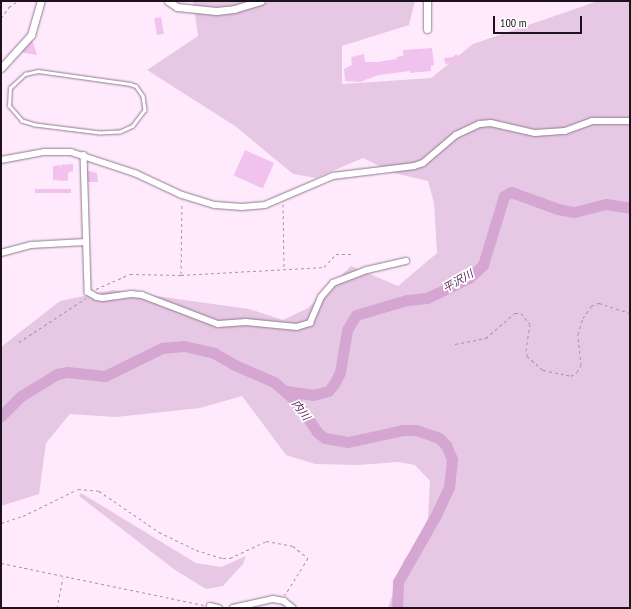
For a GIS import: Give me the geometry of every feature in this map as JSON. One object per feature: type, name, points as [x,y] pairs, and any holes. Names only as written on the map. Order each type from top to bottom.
[{"type":"street","points":[[1,68],[31,35],[41,1]]},
{"type":"street","points":[[168,1],[176,7],[216,10],[234,9],[261,1]]},
{"type":"street","points":[[427,1],[427,29]]},
{"type":"street","points":[[1,160],[44,152],[71,152],[84,155],[100,164],[135,173],[182,195],[215,205],[242,207],[265,205],[333,176],[414,166],[423,162],[456,135],[480,124],[541,133],[565,130],[592,121],[630,121]]},
{"type":"street","points":[[84,155],[85,242],[88,292],[104,298],[131,294],[142,295],[218,324],[246,322],[296,327],[310,323],[321,297],[333,283],[366,270],[406,261]]},
{"type":"street","points":[[1,253],[31,245],[85,242]]},
{"type":"street","points":[[233,608],[263,600],[281,600],[293,608]]},
{"type":"street","points":[[210,606],[219,608]]},
{"type":"lane","points":[[38,71],[80,77],[136,86],[143,96],[145,110],[141,119],[134,126],[120,132],[100,133],[35,125],[18,118],[9,106],[10,88],[25,74],[38,71]]},
{"type":"path","points":[[1,18],[9,7],[18,1]]},
{"type":"path","points":[[181,275],[182,195]]},
{"type":"path","points":[[282,199],[284,268]]},
{"type":"path","points":[[19,342],[85,301],[88,292],[130,274],[181,275],[284,268],[324,267],[336,254],[352,254]]},
{"type":"path","points":[[455,344],[486,338],[515,313],[521,313],[530,324],[526,348],[527,356],[543,370],[571,376],[578,372],[581,365],[578,334],[583,318],[591,306],[599,303],[630,313]]},
{"type":"path","points":[[1,523],[23,516],[78,489],[88,489],[99,491],[120,503],[159,532],[196,550],[223,558],[230,558],[266,541],[285,542],[305,553],[308,558],[281,600]]},
{"type":"path","points":[[1,563],[63,577],[210,606]]},
{"type":"path","points":[[56,608],[63,577]]},
{"type":"shaded area","points":[[193,1],[415,1],[409,25],[342,46],[342,84],[431,78],[473,44],[598,1],[630,1],[630,608],[388,608],[404,560],[418,542],[428,518],[430,481],[415,465],[398,462],[358,465],[315,464],[286,455],[242,396],[200,408],[116,417],[70,414],[46,443],[39,494],[1,506],[1,347],[60,301],[113,290],[249,309],[283,320],[308,308],[351,266],[398,286],[437,253],[434,203],[428,181],[394,173],[363,158],[316,178],[293,174],[235,126],[147,70],[198,36]]},
{"type":"shaded area","points":[[81,493],[196,563],[221,567],[246,556],[243,564],[223,586],[206,589],[175,570],[79,496]]},
{"type":"building","points":[[161,17],[164,34],[157,35],[154,18]]},
{"type":"building","points":[[31,37],[37,55],[19,52]]},
{"type":"building","points":[[432,48],[434,65],[431,66],[431,71],[410,73],[410,71],[379,75],[360,82],[345,81],[344,69],[352,65],[351,57],[364,54],[365,62],[377,62],[397,59],[396,57],[403,56],[403,50]]},
{"type":"building","points":[[456,54],[461,58],[457,62],[445,64],[444,58],[453,57]]},
{"type":"building","points":[[245,150],[274,163],[263,189],[234,176]]},
{"type":"building","points":[[73,164],[73,171],[68,173],[68,181],[53,180],[53,166],[60,165],[61,169],[61,165]]},
{"type":"building","points":[[85,170],[97,173],[98,182],[87,182]]},
{"type":"building","points":[[35,189],[71,189],[71,193],[35,193]]},
{"type":"waterway","name":"平沢川","points":[[286,391],[313,395],[328,391],[334,384],[340,372],[347,330],[356,315],[407,300],[427,298],[469,278],[483,265],[504,196],[511,192],[558,209],[574,212],[606,204],[630,208]]},
{"type":"waterway","name":"内川","points":[[1,416],[21,396],[57,374],[67,372],[105,376],[162,348],[184,346],[214,353],[235,365],[274,382],[295,400],[317,432],[325,438],[348,442],[403,430],[416,430],[439,438],[446,445],[452,459],[449,487],[436,515],[398,582],[397,608]]}]
